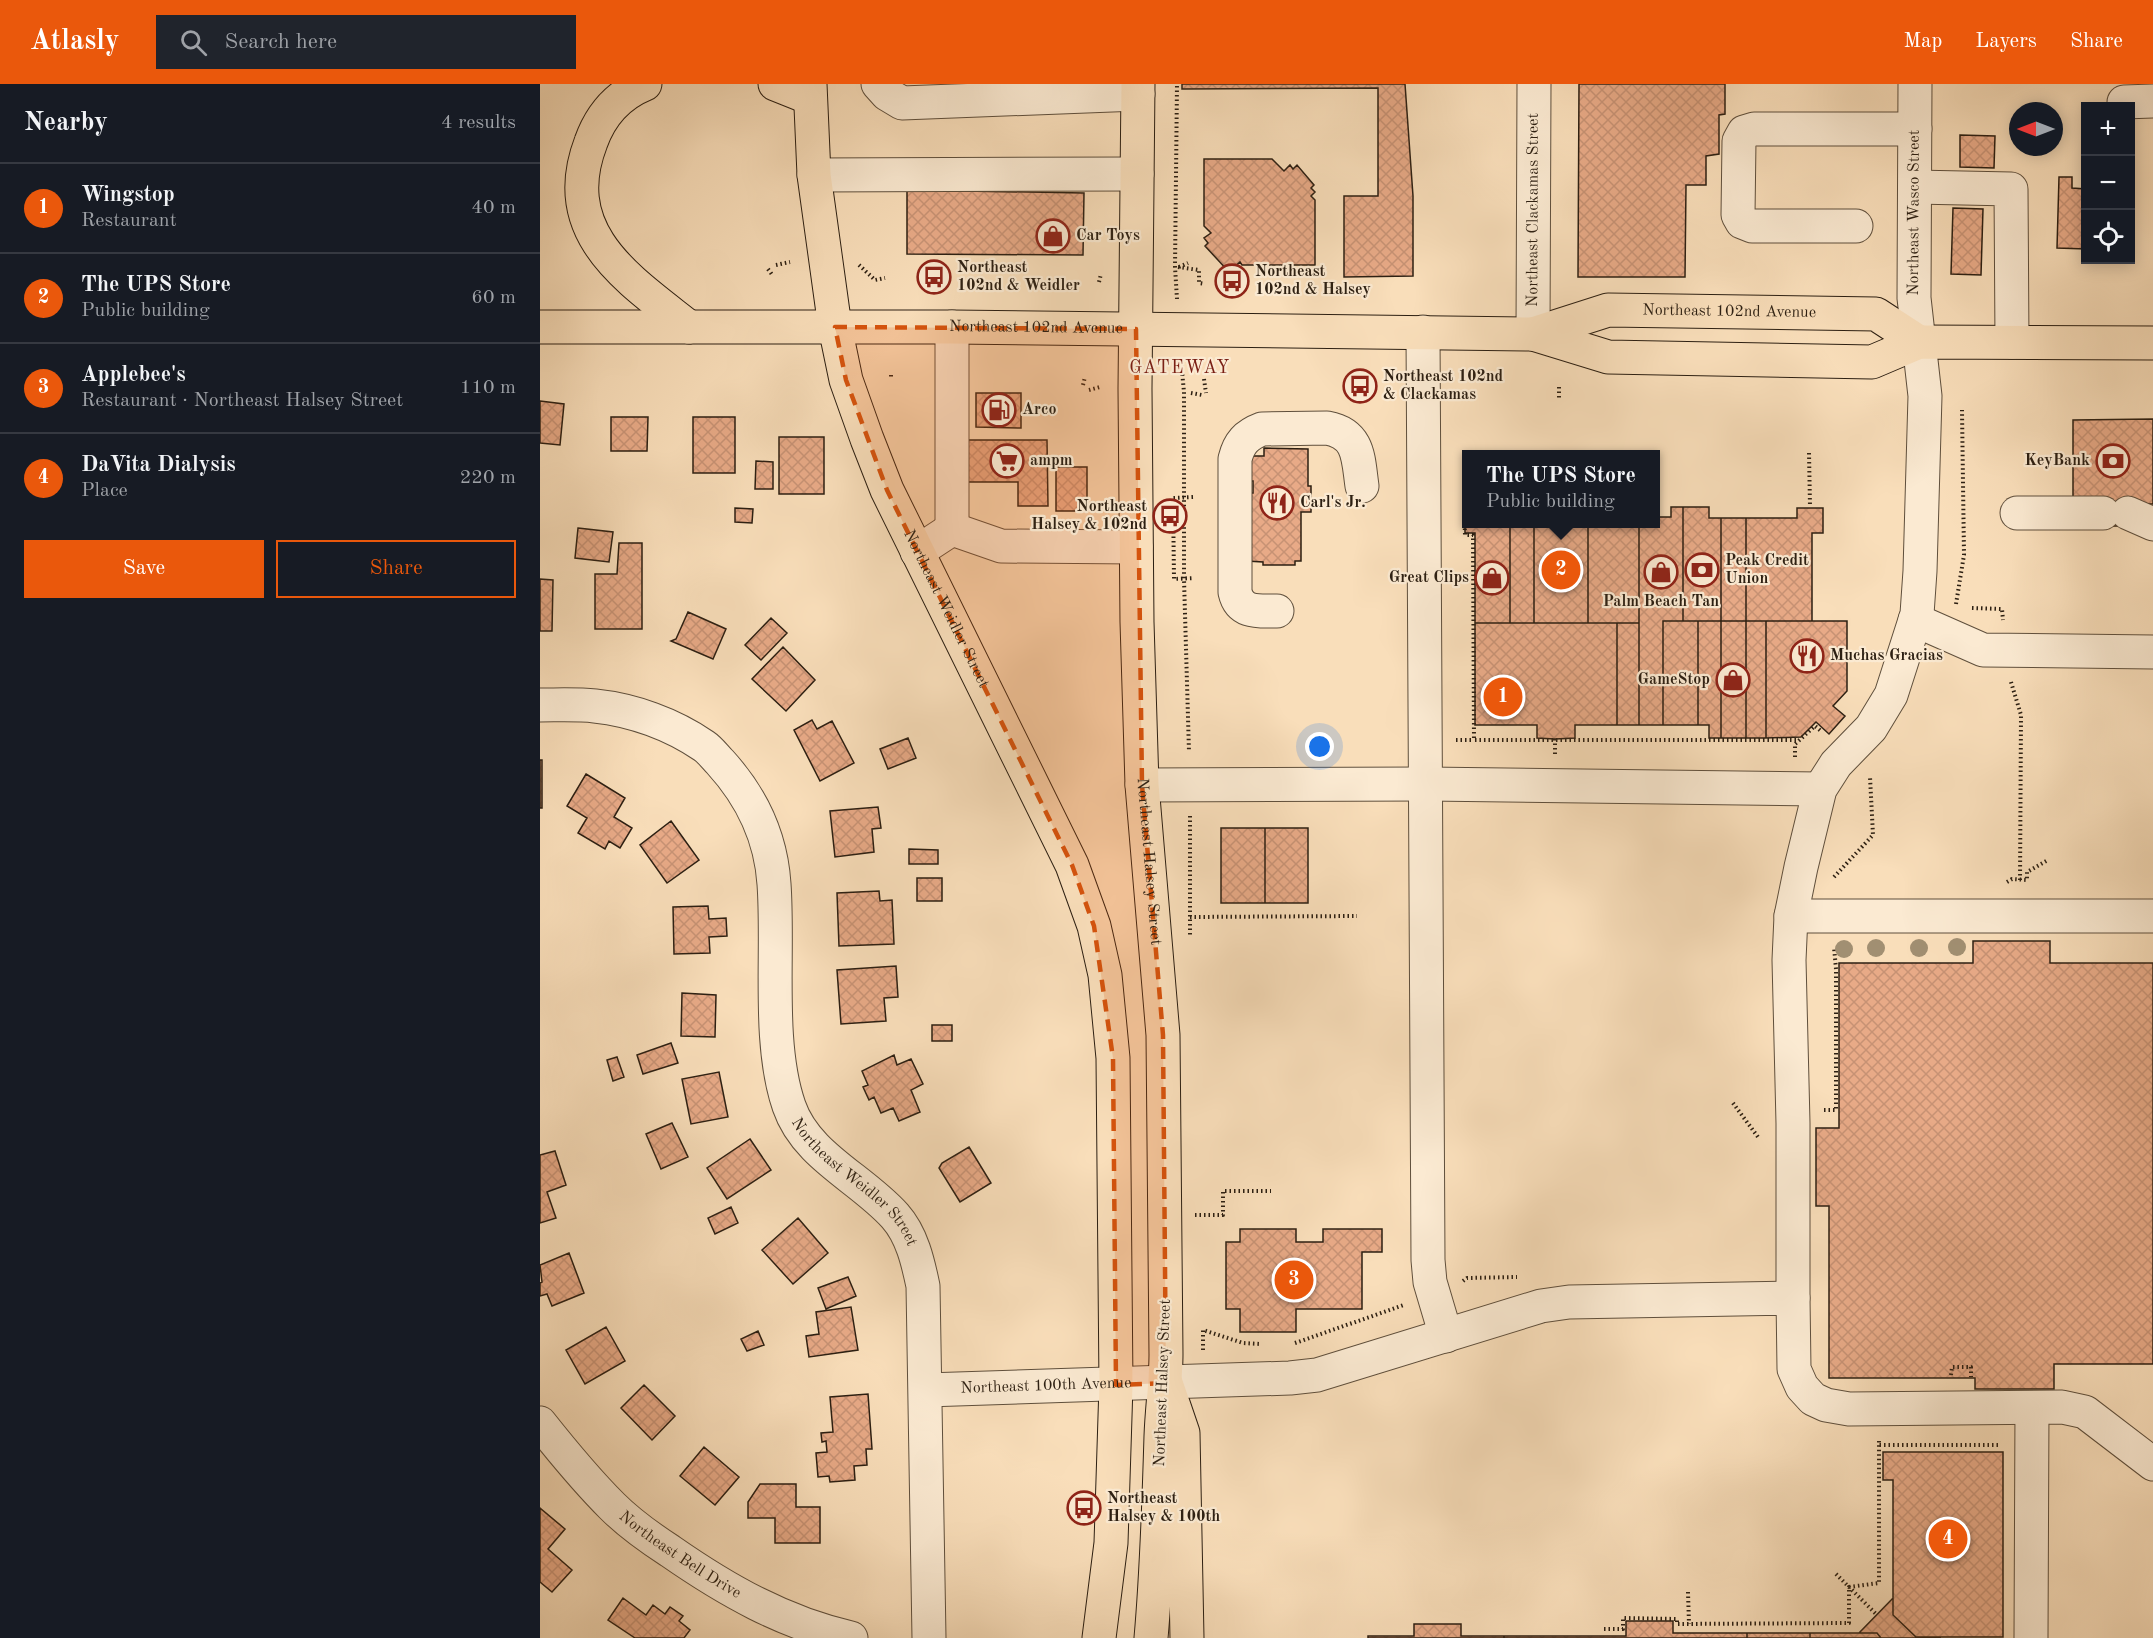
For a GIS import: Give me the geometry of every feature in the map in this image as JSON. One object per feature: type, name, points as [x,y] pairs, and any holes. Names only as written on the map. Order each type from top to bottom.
[{"type":"main road","points":[[645,84],[633,89],[611,105],[596,127],[586,154],[582,175],[587,220],[600,248],[623,275],[689,327]]},
{"type":"main road","points":[[775,84],[810,91]]},
{"type":"main road","name":"Northeast Halsey Street","points":[[1138,89],[1136,547],[1142,785],[1162,1035],[1165,1215],[1166,1383],[1161,1432],[1157,1575],[1151,1638]]},
{"type":"main road","name":"Northeast Weidler Street","points":[[810,91],[814,175],[835,327],[846,380],[887,490],[1067,855],[1094,926],[1105,975],[1113,1058],[1116,1385]]},
{"type":"main road","name":"Northeast 102nd Avenue","points":[[1533,334],[1608,310],[1876,314],[1919,342]]},
{"type":"main road","name":"Northeast 102nd Avenue","points":[[540,327],[952,327],[1533,334],[1608,357],[1872,362],[1919,342],[2153,343]]},
{"type":"main road","points":[[1166,1383],[1183,1433],[1187,1638]]},
{"type":"main road","points":[[1099,1638],[1111,1543],[1116,1385]]},
{"type":"street","points":[[878,84],[887,94],[902,103],[1081,90],[1138,89]]},
{"type":"street","name":"Northeast Clackamas Street","points":[[1533,334],[1534,84]]},
{"type":"street","name":"Northeast Wasco Street","points":[[1916,84],[1914,298],[1925,396],[1920,571],[1915,620],[1891,695],[1871,728],[1836,764],[1820,789],[1791,916],[1789,960],[1794,1369],[1802,1387],[1813,1399],[1826,1405],[1850,1409],[2062,1407],[2085,1412],[2153,1464]]},
{"type":"street","points":[[1856,226],[1752,226],[1742,222],[1738,215],[1739,141],[1744,132],[1754,129],[1915,129]]},
{"type":"street","points":[[814,175],[1137,174]]},
{"type":"street","points":[[1915,188],[2011,189],[2012,342]]},
{"type":"street","points":[[952,327],[952,529]]},
{"type":"street","points":[[1423,332],[1428,1260],[1430,1282],[1446,1336]]},
{"type":"street","points":[[1277,611],[1249,610],[1239,603],[1234,592],[1235,459],[1244,439],[1262,429],[1328,428],[1337,430],[1354,443],[1362,486]]},
{"type":"street","points":[[2017,513],[2128,517]]},
{"type":"street","points":[[952,529],[1001,546],[1136,547]]},
{"type":"street","points":[[917,552],[952,529]]},
{"type":"street","points":[[1915,620],[1983,650],[2153,652]]},
{"type":"street","name":"Northeast Weidler Street","points":[[540,705],[594,705],[633,713],[662,723],[706,747],[734,777],[756,812],[768,845],[774,883],[777,1040],[789,1107],[804,1135],[831,1162],[866,1187],[896,1217],[915,1251],[923,1286],[929,1638]]},
{"type":"street","points":[[1142,785],[1427,784],[1820,789]]},
{"type":"street","points":[[1791,916],[2153,916]]},
{"type":"street","name":"Northeast 100th Avenue","points":[[926,1390],[1290,1378],[1317,1375],[1542,1306],[1569,1302],[1793,1298]]},
{"type":"street","points":[[2031,1638],[2032,1408]]},
{"type":"street","name":"Northeast Bell Drive","points":[[540,1423],[575,1467],[614,1508],[656,1542],[695,1569],[765,1609],[819,1631],[850,1638]]},
{"type":"path","points":[[1177,160],[1178,84]]},
{"type":"path","points":[[776,265],[790,262]]},
{"type":"path","points":[[856,262],[875,280],[885,278]]},
{"type":"path","points":[[1188,263],[1178,267],[1198,270],[1199,283],[1205,284]]},
{"type":"path","points":[[768,268],[773,276]]},
{"type":"path","points":[[1099,282],[1101,274]]},
{"type":"path","points":[[1083,385],[1085,377]]},
{"type":"path","points":[[1191,393],[1204,394],[1204,379]]},
{"type":"path","points":[[1089,390],[1100,387]]},
{"type":"path","points":[[1559,387],[1559,398]]},
{"type":"path","points":[[1955,607],[1964,555],[1962,410]]},
{"type":"path","points":[[1809,453],[1810,506]]},
{"type":"path","points":[[1185,467],[1184,579],[1190,784],[1190,940]]},
{"type":"path","points":[[1193,497],[1173,498],[1174,579],[1194,578]]},
{"type":"path","points":[[1465,528],[1465,535],[1473,535],[1474,740],[1799,740]]},
{"type":"path","points":[[1967,608],[2002,609],[2004,627]]},
{"type":"path","points":[[2011,681],[2021,715],[2020,890],[2029,916]]},
{"type":"path","points":[[1830,880],[1873,835],[1870,770]]},
{"type":"path","points":[[2004,884],[2012,879],[2027,880],[2027,872],[2048,860]]},
{"type":"path","points":[[1190,917],[1357,916]]},
{"type":"path","points":[[1165,1215],[1223,1215],[1223,1191],[1271,1191]]},
{"type":"path","points":[[1850,1587],[1879,1583],[1879,1445]]},
{"type":"path","points":[[1836,1574],[1877,1615]]},
{"type":"path","points":[[1604,1629],[1623,1629],[1623,1618],[1677,1618],[1677,1624],[1850,1623],[1850,1587]]},
{"type":"path","points":[[1688,1592],[1689,1624]]},
{"type":"highlighted area","points":[[835,327],[1136,329],[1142,785],[1163,1035],[1166,1383],[1116,1385],[1113,1058],[1094,926],[1072,865],[887,490],[846,380]]},
{"type":"building","points":[[1182,84],[1405,84],[1413,196],[1413,276],[1344,277],[1344,196],[1378,196],[1378,88],[1182,89]]},
{"type":"building","points":[[1579,84],[1725,84],[1725,114],[1719,115],[1719,154],[1706,156],[1706,185],[1686,185],[1685,277],[1578,277]]},
{"type":"building","points":[[1960,135],[1995,136],[1994,168],[1960,167]]},
{"type":"building","points":[[1204,159],[1272,159],[1284,171],[1290,165],[1293,169],[1297,165],[1314,185],[1311,188],[1315,192],[1311,196],[1315,200],[1315,265],[1242,265],[1240,262],[1229,272],[1205,246],[1208,243],[1204,238],[1211,233],[1204,226]]},
{"type":"building","points":[[2059,177],[2072,177],[2072,188],[2081,189],[2081,249],[2057,248]]},
{"type":"building","points":[[907,190],[1084,193],[1083,255],[907,254]]},
{"type":"building","points":[[1953,208],[1983,209],[1981,275],[1951,274]]},
{"type":"building","name":"Arco","points":[[976,393],[1021,393],[1021,428],[976,427]]},
{"type":"building","points":[[540,401],[564,404],[560,445],[540,443]]},
{"type":"building","points":[[611,417],[648,417],[647,451],[611,451]]},
{"type":"building","points":[[693,417],[735,417],[735,473],[693,473]]},
{"type":"building","name":"KeyBank","points":[[2153,419],[2153,504],[2136,504],[2128,526],[2103,526],[2073,502],[2073,420]]},
{"type":"building","points":[[779,437],[824,437],[824,494],[779,494]]},
{"type":"building","name":"ampm","points":[[966,440],[1047,440],[1048,506],[1018,506],[1018,482],[966,482]]},
{"type":"building","name":"Carl's Jr.","points":[[1264,448],[1308,449],[1311,512],[1301,512],[1301,561],[1295,561],[1295,565],[1263,565],[1263,562],[1247,561],[1242,493],[1253,493],[1253,481],[1246,481],[1246,456],[1264,456]]},
{"type":"building","points":[[756,461],[773,462],[773,489],[755,489]]},
{"type":"building","name":"Arco","points":[[1056,467],[1087,467],[1087,511],[1056,511]]},
{"type":"building","name":"Palm Beach Tan","points":[[1671,507],[1683,507],[1683,621],[1663,621],[1663,725],[1639,725],[1639,528],[1660,528],[1660,517],[1671,517]]},
{"type":"building","name":"Peak Credit Union","points":[[1683,507],[1709,507],[1709,518],[1721,518],[1721,621],[1683,621]]},
{"type":"building","points":[[735,508],[753,509],[752,523],[735,522]]},
{"type":"building","points":[[1797,508],[1823,508],[1823,533],[1812,533],[1812,621],[1746,621],[1746,518],[1797,518]]},
{"type":"building","points":[[1721,518],[1746,518],[1746,621],[1721,621]]},
{"type":"building","points":[[578,528],[613,532],[609,562],[575,558]]},
{"type":"building","name":"Great Clips","points":[[1465,528],[1510,528],[1510,623],[1475,623],[1475,533],[1465,533]]},
{"type":"building","points":[[1510,528],[1534,528],[1534,623],[1510,623]]},
{"type":"building","points":[[1534,528],[1588,528],[1588,623],[1534,623]]},
{"type":"building","points":[[1588,528],[1639,528],[1639,623],[1588,623]]},
{"type":"building","points":[[619,543],[642,543],[642,629],[595,629],[595,574],[617,574]]},
{"type":"building","points":[[540,579],[553,580],[552,631],[540,631]]},
{"type":"building","points":[[688,612],[726,629],[713,659],[671,641],[676,639]]},
{"type":"building","points":[[771,618],[787,633],[761,660],[745,645]]},
{"type":"building","points":[[1663,621],[1698,621],[1698,725],[1663,725]]},
{"type":"building","points":[[1698,621],[1721,621],[1721,738],[1709,738],[1709,725],[1698,725]]},
{"type":"building","name":"GameStop","points":[[1721,621],[1746,621],[1746,738],[1721,738]]},
{"type":"building","points":[[1746,621],[1766,621],[1766,738],[1746,738]]},
{"type":"building","name":"Muchas Gracias","points":[[1766,621],[1847,621],[1847,691],[1833,706],[1845,716],[1829,734],[1816,722],[1801,737],[1766,738]]},
{"type":"building","points":[[1475,623],[1617,623],[1617,725],[1575,725],[1575,738],[1555,739],[1537,738],[1537,725],[1475,725]]},
{"type":"building","points":[[1617,623],[1639,623],[1639,725],[1617,725]]},
{"type":"building","points":[[783,647],[815,680],[786,711],[752,679]]},
{"type":"building","points":[[812,720],[817,729],[832,721],[854,763],[820,781],[794,730]]},
{"type":"building","points":[[908,738],[916,758],[888,769],[880,749]]},
{"type":"building","points":[[540,760],[542,760],[542,808],[540,808]]},
{"type":"building","points":[[586,774],[625,798],[614,817],[632,828],[620,848],[609,841],[605,849],[578,833],[587,818],[567,806]]},
{"type":"building","points":[[878,807],[881,828],[872,829],[874,852],[835,857],[830,811]]},
{"type":"building","points":[[671,821],[699,860],[667,883],[640,845]]},
{"type":"building","points":[[1221,828],[1265,828],[1265,903],[1221,903]]},
{"type":"building","points":[[1265,828],[1308,828],[1308,903],[1265,903]]},
{"type":"building","points":[[909,849],[938,850],[938,864],[909,864]]},
{"type":"building","points":[[917,878],[942,878],[942,901],[917,901]]},
{"type":"building","points":[[879,891],[880,901],[892,900],[894,944],[839,946],[837,893]]},
{"type":"building","points":[[708,906],[709,919],[726,918],[727,936],[709,937],[710,953],[674,954],[673,907]]},
{"type":"building","points":[[1973,941],[2050,941],[2050,963],[2153,963],[2153,1364],[2054,1364],[2054,1389],[1975,1389],[1975,1378],[1829,1378],[1829,1206],[1816,1206],[1816,1128],[1839,1128],[1839,963],[1973,963]]},
{"type":"building","points":[[896,966],[898,997],[884,998],[886,1021],[841,1024],[837,970]]},
{"type":"building","points":[[682,993],[716,995],[715,1037],[681,1036]]},
{"type":"building","points":[[932,1025],[952,1025],[952,1041],[932,1041]]},
{"type":"building","points":[[671,1043],[678,1063],[643,1074],[637,1055]]},
{"type":"building","points":[[894,1055],[897,1065],[911,1059],[923,1084],[911,1090],[920,1112],[899,1121],[893,1108],[881,1113],[874,1097],[869,1100],[863,1087],[868,1085],[862,1071]]},
{"type":"building","points":[[617,1057],[624,1077],[613,1081],[607,1060]]},
{"type":"building","points":[[719,1072],[728,1117],[691,1124],[682,1079]]},
{"type":"building","points":[[672,1123],[688,1157],[661,1169],[646,1134]]},
{"type":"building","points":[[750,1139],[771,1170],[727,1199],[707,1168]]},
{"type":"building","points":[[969,1147],[991,1183],[960,1202],[939,1168],[942,1163]]},
{"type":"building","points":[[555,1151],[566,1185],[547,1192],[556,1218],[540,1223],[540,1155]]},
{"type":"building","points":[[731,1207],[738,1223],[715,1234],[708,1218]]},
{"type":"building","points":[[798,1218],[828,1253],[793,1284],[762,1250]]},
{"type":"building","points":[[1240,1229],[1296,1229],[1296,1242],[1323,1242],[1323,1229],[1382,1229],[1382,1252],[1362,1252],[1362,1309],[1296,1309],[1296,1332],[1240,1332],[1240,1309],[1226,1309],[1226,1242],[1240,1242]]},
{"type":"building","points":[[569,1253],[584,1293],[552,1306],[547,1294],[540,1296],[540,1283],[542,1282],[540,1265]]},
{"type":"building","points":[[848,1277],[856,1296],[826,1309],[818,1288]]},
{"type":"building","points":[[851,1307],[858,1350],[809,1357],[806,1336],[819,1334],[816,1312]]},
{"type":"building","points":[[606,1327],[625,1361],[585,1384],[566,1350]]},
{"type":"building","points":[[758,1331],[764,1345],[747,1351],[741,1339]]},
{"type":"building","points":[[644,1385],[675,1416],[652,1440],[621,1408]]},
{"type":"building","points":[[868,1394],[872,1449],[866,1449],[867,1465],[854,1466],[855,1480],[830,1482],[829,1476],[818,1477],[816,1453],[827,1452],[826,1441],[822,1442],[821,1433],[833,1432],[830,1397]]},
{"type":"building","points":[[704,1447],[739,1477],[715,1505],[680,1476]]},
{"type":"building","points":[[1883,1452],[2003,1452],[2003,1637],[1916,1637],[1893,1615],[1893,1480],[1883,1480]]},
{"type":"building","points":[[760,1484],[796,1484],[796,1507],[820,1507],[820,1543],[775,1543],[775,1518],[748,1518],[748,1502]]},
{"type":"building","points":[[540,1508],[565,1529],[548,1549],[572,1570],[552,1592],[540,1582]]},
{"type":"building","points":[[623,1598],[646,1615],[653,1605],[665,1614],[670,1607],[683,1616],[679,1621],[690,1630],[684,1638],[635,1638],[608,1620]]},
{"type":"building","points":[[1893,1598],[1893,1615],[1916,1637],[1941,1638],[1881,1638],[1877,1633],[1859,1633]]},
{"type":"building","points":[[1626,1621],[1673,1621],[1673,1633],[1747,1633],[1747,1638],[1504,1638],[1504,1636],[1626,1636]]},
{"type":"building","points":[[1414,1624],[1461,1624],[1461,1636],[1504,1636],[1504,1638],[1368,1638],[1368,1636],[1414,1636]]},
{"type":"building","points":[[1747,1633],[1810,1633],[1810,1638],[1747,1638]]},
{"type":"building","points":[[1810,1633],[1877,1633],[1881,1638],[1810,1638]]},
{"type":"place","name":"Car Toys","points":[[1053,236]]},
{"type":"place","name":"Northeast 102nd & Weidler","points":[[934,277]]},
{"type":"place","name":"Northeast 102nd & Halsey","points":[[1232,281]]},
{"type":"place","name":"Northeast 102nd & Clackamas","points":[[1360,386]]},
{"type":"place","name":"Arco","points":[[999,410]]},
{"type":"place","name":"ampm","points":[[1007,461]]},
{"type":"place","name":"KeyBank","points":[[2113,461]]},
{"type":"place","name":"Carl's Jr.","points":[[1277,503]]},
{"type":"place","name":"Northeast Halsey & 102nd","points":[[1170,516]]},
{"type":"place","name":"The UPS Store","points":[[1561,570]]},
{"type":"place","name":"Peak Credit Union","points":[[1702,570]]},
{"type":"place","name":"Palm Beach Tan","points":[[1661,572]]},
{"type":"place","name":"Great Clips","points":[[1492,578]]},
{"type":"place","name":"Muchas Gracias","points":[[1807,656]]},
{"type":"place","name":"GameStop","points":[[1733,680]]},
{"type":"place","name":"Wingstop","points":[[1503,697]]},
{"type":"place","name":"Applebee's","points":[[1294,1280]]},
{"type":"place","name":"Northeast Halsey & 100th","points":[[1084,1508]]},
{"type":"place","name":"DaVita Dialysis","points":[[1948,1539]]},
{"type":"district","name":"GATEWAY","points":[[1180,368]]}]
